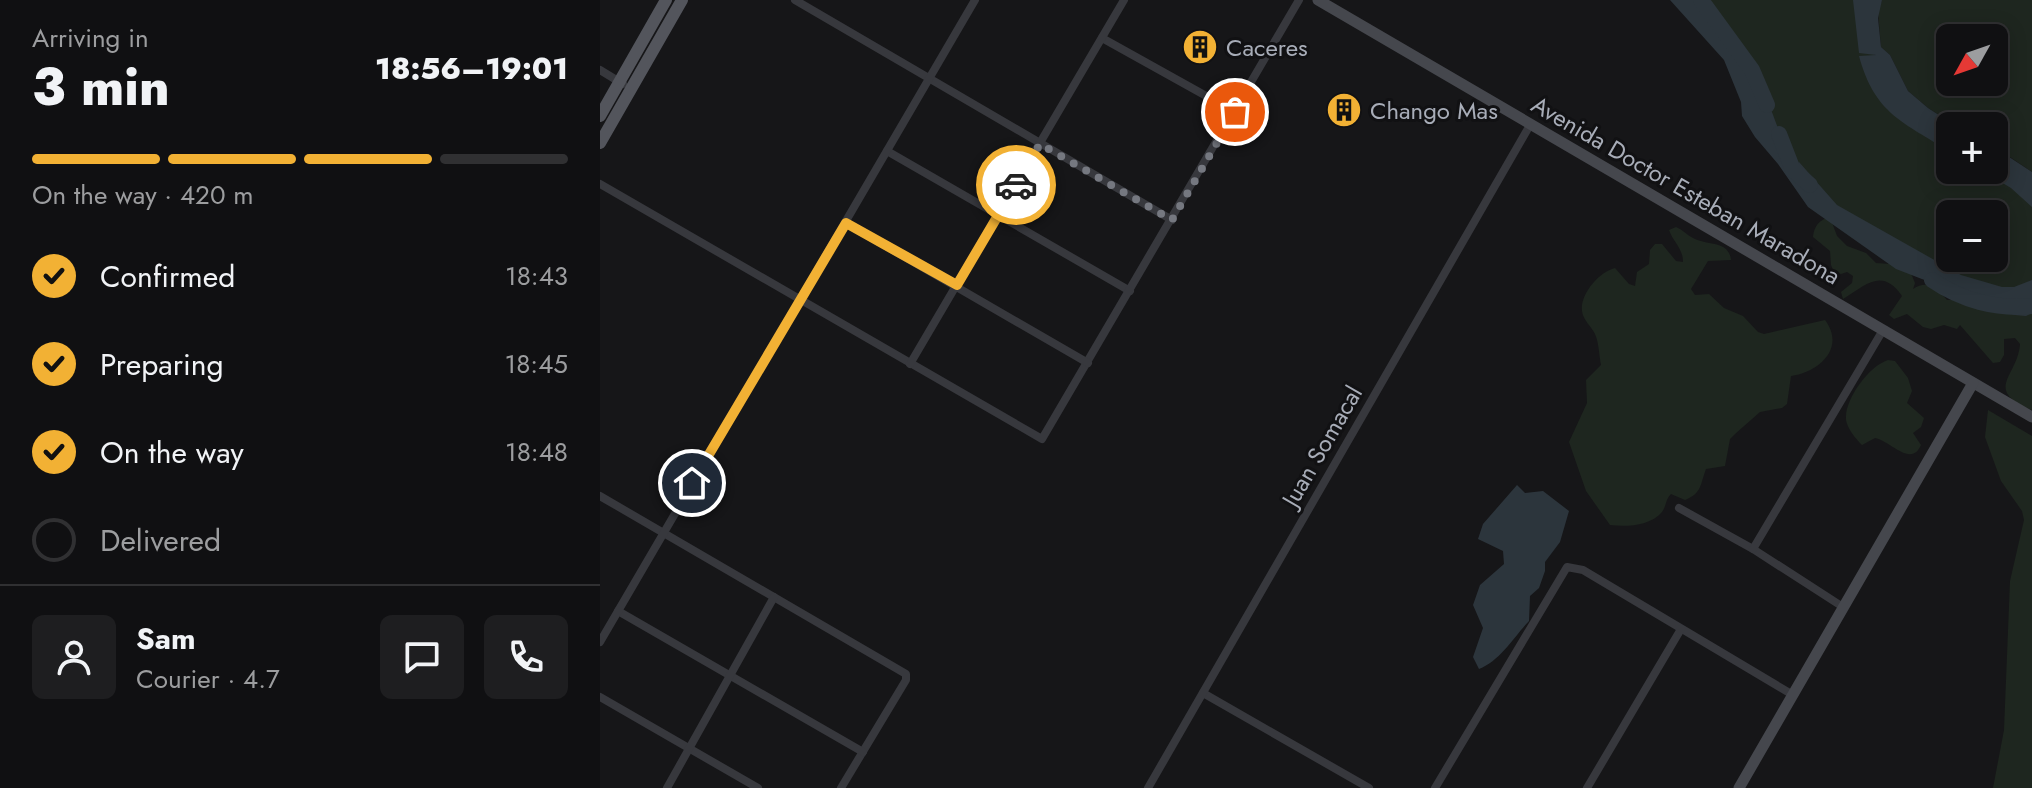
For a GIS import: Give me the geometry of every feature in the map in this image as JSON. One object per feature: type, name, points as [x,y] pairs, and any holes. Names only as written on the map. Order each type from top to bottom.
[{"type":"main road","points":[[600,143],[666,0]]},
{"type":"main road","points":[[600,116],[626,85],[682,0]]},
{"type":"main road","name":"Avenida Doctor Esteban Maradona","points":[[1318,0],[2032,417]]},
{"type":"main road","points":[[1739,788],[1973,383]]},
{"type":"street","points":[[795,0],[1172,220]]},
{"type":"street","points":[[600,642],[975,0]]},
{"type":"street","points":[[910,364],[1124,0]]},
{"type":"street","points":[[600,184],[1042,439],[1299,0]]},
{"type":"street","points":[[1102,38],[1235,112]]},
{"type":"street","points":[[600,70],[626,85]]},
{"type":"street","name":"Juan Somacal","points":[[1148,788],[1530,125]]},
{"type":"street","points":[[887,151],[1130,291]]},
{"type":"street","points":[[846,223],[1088,363]]},
{"type":"street","points":[[1753,549],[1883,330]]},
{"type":"street","points":[[601,499],[906,674],[906,680],[841,788]]},
{"type":"street","points":[[1679,508],[1753,549],[1843,607]]},
{"type":"street","points":[[1435,788],[1567,567],[1583,570],[1793,695]]},
{"type":"street","points":[[667,788],[774,597]]},
{"type":"street","points":[[618,611],[863,752]]},
{"type":"street","points":[[1587,788],[1681,629]]},
{"type":"street","points":[[1203,693],[1369,788]]},
{"type":"street","points":[[600,697],[758,788]]},
{"type":"shaded area","points":[[1670,0],[1703,0],[1740,51],[1766,96],[1793,169],[1799,162],[1837,205],[1936,261],[1936,272],[1956,272],[2002,287],[2014,287],[2032,280],[2032,313],[2015,315],[1896,269],[1808,207],[1742,116],[1741,102],[1724,60]]},
{"type":"shaded area","points":[[1701,0],[1872,0],[1868,41],[1878,64],[1936,120],[1936,184],[2008,184],[2008,177],[2032,188],[2032,306],[2017,311],[2032,313],[2032,410],[2017,403],[2006,389],[2020,344],[2015,338],[2004,339],[2004,355],[2000,362],[1993,363],[1960,325],[1957,329],[1944,325],[1931,329],[1923,327],[1907,314],[1894,319],[1889,315],[1902,296],[1888,282],[1874,281],[1843,299],[1841,292],[1852,283],[1853,276],[1847,272],[1834,272],[1830,251],[1813,237],[1818,224],[1830,217],[1837,236],[1847,246],[1866,253],[1876,263],[1910,271],[1915,283],[1913,289],[1928,285],[1947,300],[1974,300],[1851,224],[1793,170],[1752,70]]},
{"type":"shaded area","points":[[1853,0],[1882,0],[1878,18],[1881,47],[1890,55],[1908,91],[1936,113],[1936,143],[1905,124],[1883,104],[1866,76],[1859,56],[1876,55],[1859,53]]},
{"type":"shaded area","points":[[1882,0],[2032,0],[2032,172],[2008,156],[2008,112],[1936,113],[1908,91],[1890,55],[1881,47],[1878,12]]},
{"type":"shaded area","points":[[2008,156],[2032,172],[2032,207],[2004,184],[2008,184]]},
{"type":"shaded area","points":[[1676,227],[1691,237],[1722,246],[1731,260],[1708,261],[1691,289],[1695,295],[1709,294],[1724,308],[1743,316],[1764,334],[1825,320],[1831,330],[1831,349],[1820,364],[1791,376],[1787,404],[1782,408],[1760,412],[1730,439],[1725,466],[1706,469],[1695,494],[1685,500],[1671,494],[1662,512],[1645,523],[1610,525],[1586,491],[1569,442],[1587,403],[1586,380],[1601,365],[1596,338],[1584,317],[1582,304],[1592,285],[1609,270],[1615,268],[1629,284],[1635,286],[1637,272],[1649,264],[1650,250],[1655,244],[1662,244],[1676,261],[1683,262],[1669,230]]},
{"type":"shaded area","points":[[1888,360],[1895,361],[1908,378],[1912,391],[1907,403],[1924,418],[1921,427],[1913,433],[1921,445],[1912,454],[1875,438],[1862,445],[1846,421],[1850,401],[1860,384],[1873,369]]},
{"type":"shaded area","points":[[1988,410],[2032,436],[2032,788],[1993,788],[2004,730],[2010,581],[2024,520],[2022,511],[2001,481],[1985,437]]},
{"type":"shaded area","points":[[1517,485],[1525,493],[1543,491],[1569,511],[1560,542],[1545,562],[1539,588],[1530,596],[1529,621],[1500,655],[1479,669],[1473,657],[1483,628],[1473,605],[1480,585],[1504,564],[1503,551],[1478,539],[1483,524]]},
{"type":"waterway","points":[[1701,0],[1752,70],[1767,105]]},
{"type":"waterway","points":[[1779,134],[1793,170],[1810,185]]},
{"type":"waterway","points":[[1932,280],[1980,302],[2032,306]]},
{"type":"way so far","points":[[1016,185],[1040,144],[1172,220],[1235,112]]},
{"type":"place","name":"Caceres","points":[[1200,47]]},
{"type":"place","name":"Chango Mas","points":[[1344,110]]},
{"type":"route","points":[[692,483],[846,223],[957,285],[1016,185]]}]
